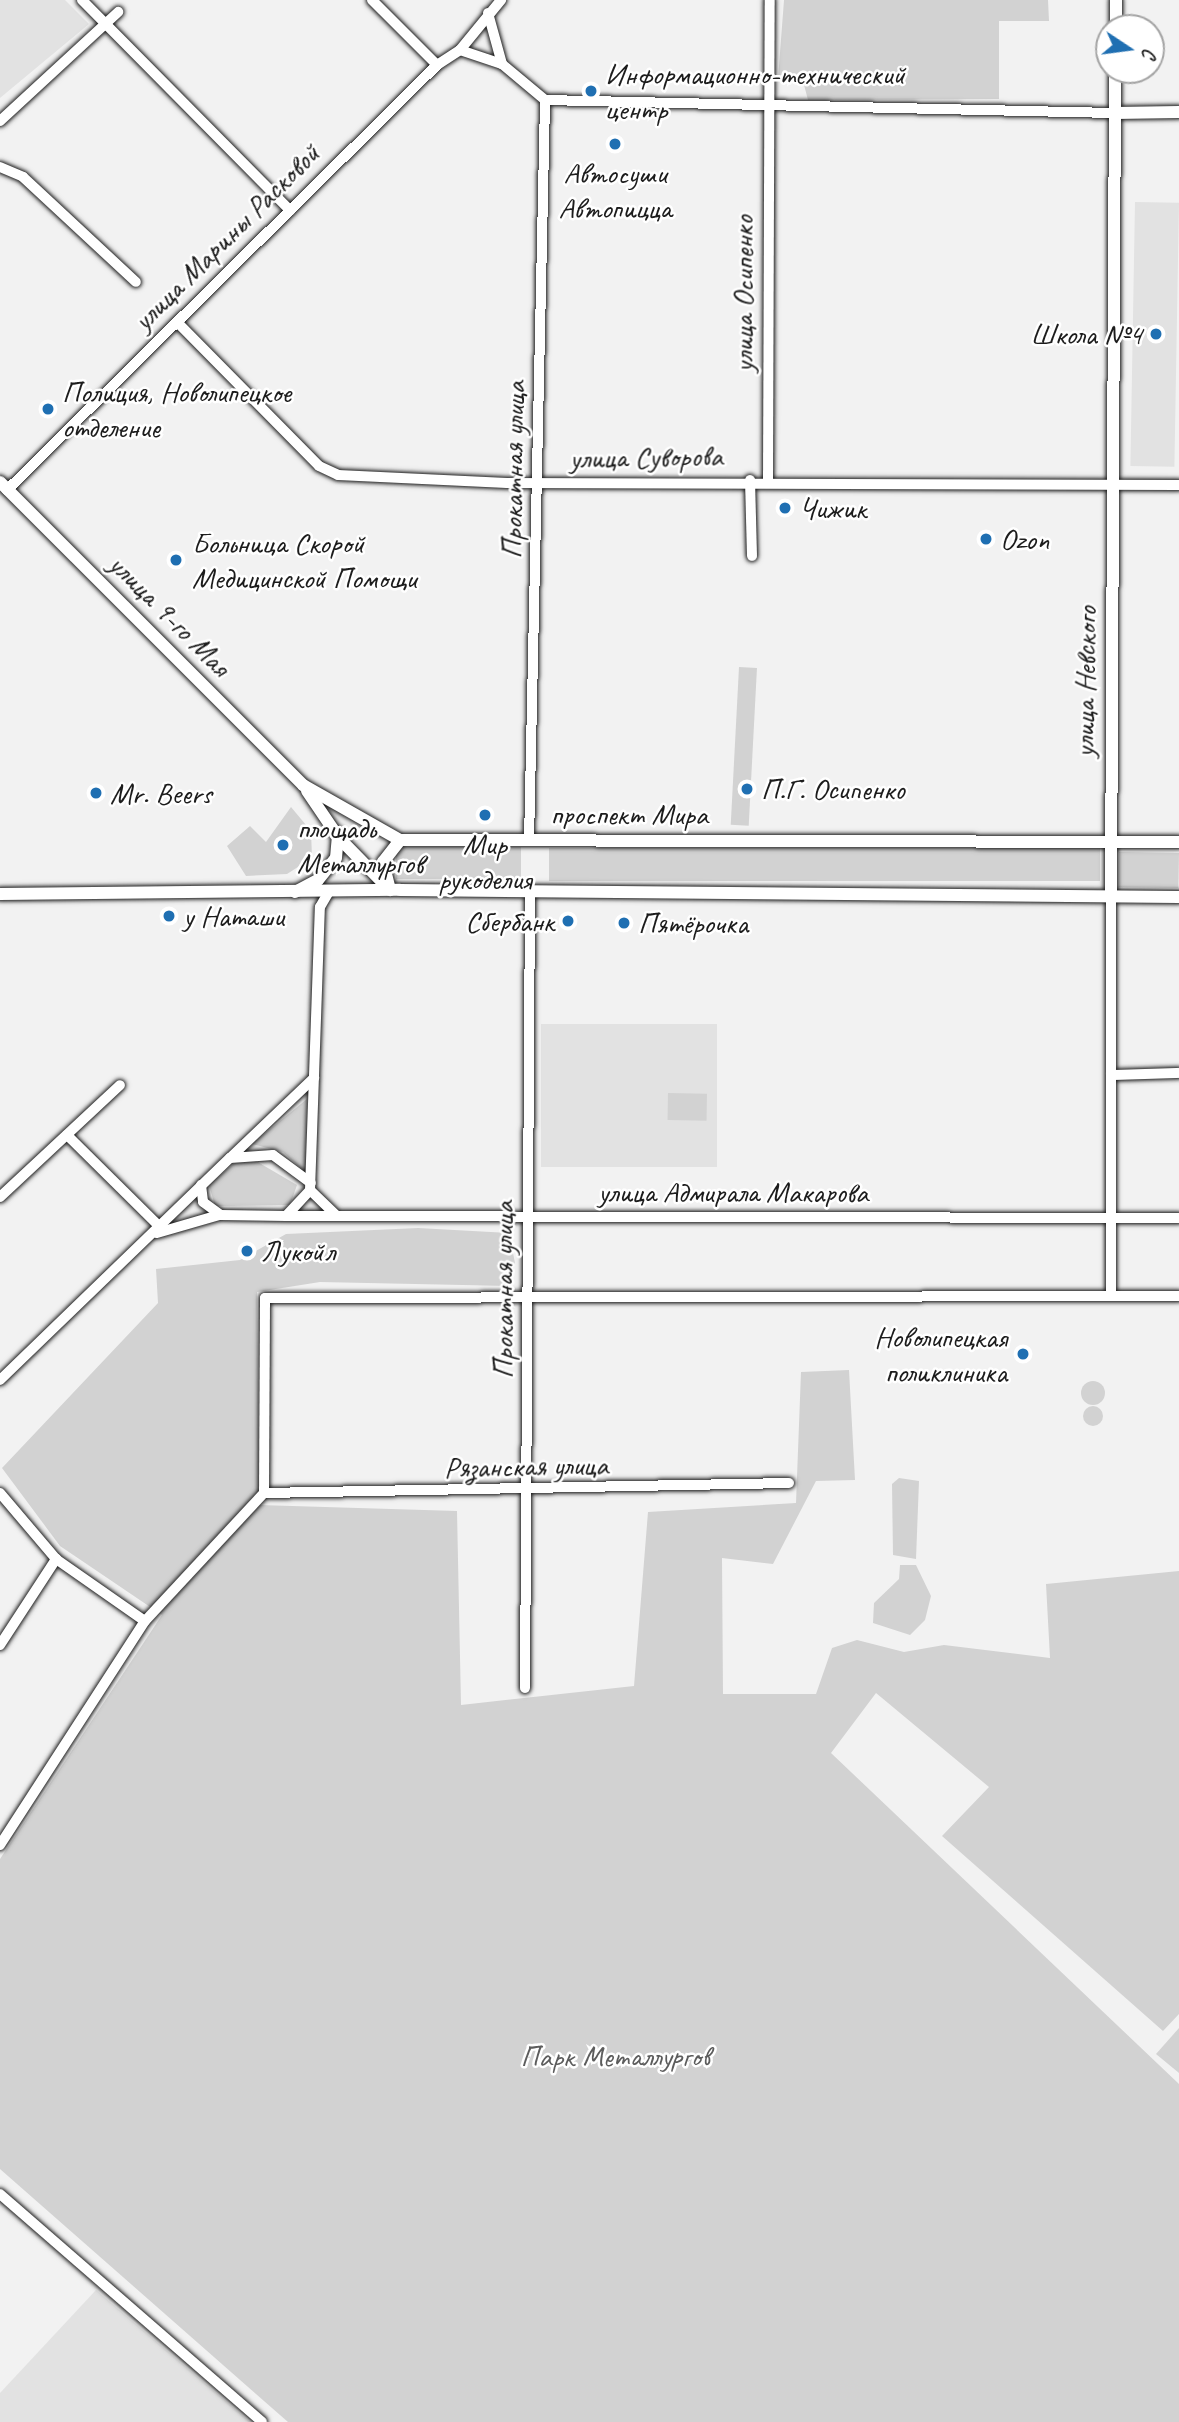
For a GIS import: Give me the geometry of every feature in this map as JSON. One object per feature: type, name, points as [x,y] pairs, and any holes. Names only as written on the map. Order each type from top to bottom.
[{"type":"main road","name":"улица Невского","points":[[1111,898],[1115,84]]},
{"type":"main road","points":[[1115,113],[1179,111]]},
{"type":"main road","name":"улица 9-го Мая","points":[[3,490],[303,785]]},
{"type":"main road","points":[[303,785],[339,838],[390,890]]},
{"type":"main road","name":"проспект Мира","points":[[303,785],[331,804],[400,840],[1179,842]]},
{"type":"main road","points":[[328,893],[339,838],[331,804]]},
{"type":"main road","points":[[390,890],[383,862],[400,840]]},
{"type":"main road","points":[[292,894],[318,880],[336,858]]},
{"type":"main road","points":[[0,894],[292,894],[390,890],[1179,897]]},
{"type":"street","points":[[82,0],[290,210]]},
{"type":"street","points":[[372,0],[437,65]]},
{"type":"street","name":"улица Марины Расковой","points":[[3,490],[437,65],[460,50],[500,0]]},
{"type":"street","name":"улица Осипенко","points":[[768,480],[767,108],[770,0]]},
{"type":"street","points":[[0,121],[102,21],[118,12]]},
{"type":"street","points":[[488,13],[502,64]]},
{"type":"street","points":[[460,50],[502,64],[545,100],[767,108],[1115,113]]},
{"type":"street","name":"Прокатная улица","points":[[529,841],[545,100]]},
{"type":"street","points":[[0,167],[23,177],[135,282]]},
{"type":"street","name":"улица Суворова","points":[[177,322],[318,466],[338,475],[538,483],[768,480],[1179,485]]},
{"type":"street","points":[[750,481],[752,556]]},
{"type":"street","name":"Прокатная улица","points":[[525,1688],[530,892]]},
{"type":"street","points":[[286,1216],[311,1186],[320,907],[328,893]]},
{"type":"street","name":"улица Невского","points":[[1111,898],[1111,1295]]},
{"type":"street","points":[[1111,1075],[1179,1073]]},
{"type":"street","points":[[0,1380],[314,1078]]},
{"type":"street","points":[[0,1197],[120,1085]]},
{"type":"street","points":[[67,1135],[159,1226]]},
{"type":"street","points":[[230,1158],[273,1155],[311,1186],[335,1214]]},
{"type":"street","points":[[201,1185],[203,1202],[221,1215]]},
{"type":"street","points":[[147,1238],[182,1221],[221,1215]]},
{"type":"street","name":"улица Адмирала Макарова","points":[[221,1215],[1179,1218]]},
{"type":"street","points":[[0,1845],[145,1621],[264,1493],[265,1298],[527,1295],[1179,1296]]},
{"type":"street","name":"Рязанская улица","points":[[264,1493],[526,1493],[789,1483]]},
{"type":"street","points":[[0,1493],[56,1559],[145,1621]]},
{"type":"street","points":[[0,1645],[56,1559]]},
{"type":"street","points":[[0,2194],[261,2422]]},
{"type":"shaded area","points":[[0,0],[65,0],[89,24],[0,98]]},
{"type":"shaded area","name":"Школа №4","points":[[1135,202],[1179,203],[1174,467],[1130,466]]},
{"type":"shaded area","points":[[541,1024],[717,1024],[717,1167],[541,1167]]},
{"type":"shaded area","points":[[96,2290],[250,2422],[0,2422],[0,2393]]},
{"type":"green space","points":[[784,0],[1048,0],[1049,21],[999,21],[999,99],[808,100],[803,81],[778,79]]},
{"type":"green space","points":[[739,667],[757,668],[749,826],[731,825]]},
{"type":"green space","points":[[291,807],[311,831],[312,858],[287,874],[246,876],[227,846],[250,826],[266,842]]},
{"type":"green space","points":[[396,847],[521,847],[521,879],[396,879]]},
{"type":"green space","points":[[549,848],[1100,848],[1100,881],[549,881]]},
{"type":"green space","points":[[1119,852],[1179,853],[1178,888],[1118,887]]},
{"type":"green space","points":[[668,1093],[707,1094],[707,1121],[668,1120]]},
{"type":"green space","points":[[307,1099],[307,1171],[304,1171],[283,1152],[252,1144]]},
{"type":"green space","points":[[256,1161],[297,1185],[290,1205],[215,1206],[209,1185],[236,1162]]},
{"type":"green space","name":"Парк Металлургов","points":[[418,1228],[509,1233],[515,1263],[510,1286],[320,1282],[257,1292],[259,1505],[457,1511],[461,1705],[634,1686],[648,1512],[796,1503],[801,1372],[849,1370],[855,1480],[816,1481],[773,1564],[722,1558],[723,1694],[816,1694],[832,1648],[857,1640],[904,1652],[944,1645],[1050,1658],[1046,1584],[1179,1571],[1179,2014],[1163,2031],[942,1836],[989,1787],[876,1693],[831,1753],[1179,2084],[1179,2422],[288,2422],[0,2169],[0,1859],[162,1615],[60,1546],[2,1468],[158,1303],[156,1269],[240,1260],[286,1234]]},
{"type":"green space","points":[[1093,1381],[1101,1385],[1105,1393],[1101,1401],[1093,1405],[1085,1401],[1081,1393],[1085,1385]]},
{"type":"green space","points":[[1093,1406],[1100,1409],[1103,1416],[1100,1423],[1093,1426],[1086,1423],[1083,1416],[1086,1409]]},
{"type":"green space","points":[[899,1478],[919,1481],[916,1559],[893,1555],[892,1484]]},
{"type":"green space","points":[[900,1565],[916,1565],[931,1596],[925,1620],[910,1635],[873,1623],[874,1603],[899,1579]]},
{"type":"green space","points":[[1179,2028],[1179,2073],[1156,2054]]},
{"type":"place","name":"Информационно-технический центр","points":[[591,91]]},
{"type":"place","name":"Автосуши Автопицца","points":[[615,144]]},
{"type":"place","name":"Школа №4","points":[[1156,334]]},
{"type":"place","name":"Полиция, Новолипецкое отделение","points":[[48,409]]},
{"type":"place","name":"Чижик","points":[[785,508]]},
{"type":"place","name":"Ozon","points":[[986,539]]},
{"type":"place","name":"Больница Скорой Медицинской Помощи","points":[[176,560]]},
{"type":"place","name":"П.Г. Осипенко","points":[[747,789]]},
{"type":"place","name":"Mr. Beers","points":[[96,793]]},
{"type":"place","name":"Мир рукоделия","points":[[485,815]]},
{"type":"place","name":"площадь Металлургов","points":[[283,845]]},
{"type":"place","name":"у Наташи","points":[[169,916]]},
{"type":"place","name":"Сбербанк","points":[[568,921]]},
{"type":"place","name":"Пятёрочка","points":[[624,923]]},
{"type":"place","name":"Лукойл","points":[[247,1251]]},
{"type":"place","name":"Новолипецкая поликлиника","points":[[1023,1354]]}]
